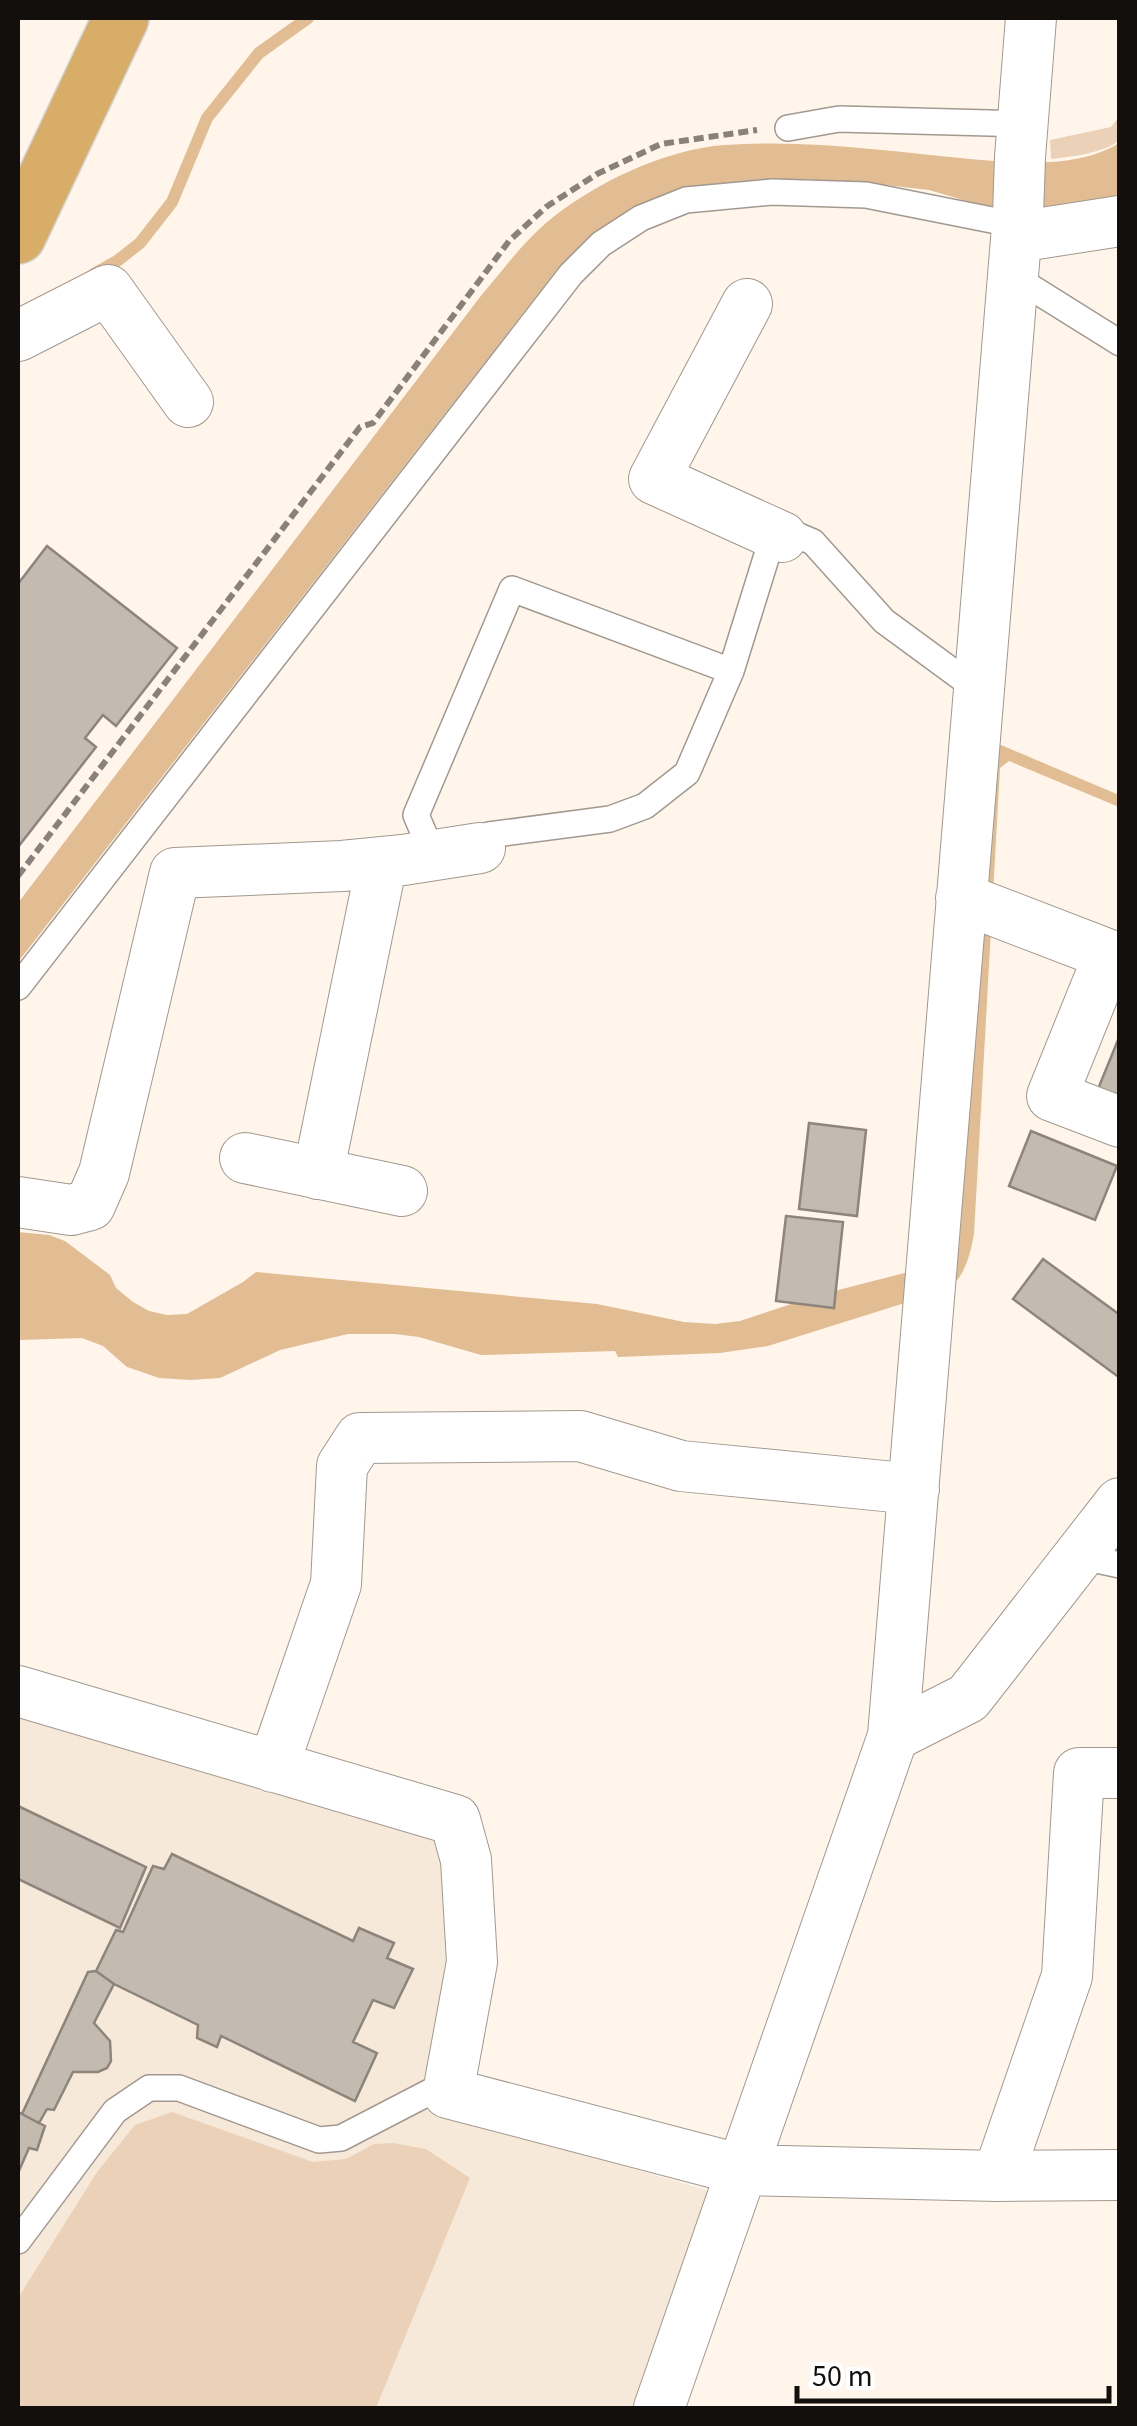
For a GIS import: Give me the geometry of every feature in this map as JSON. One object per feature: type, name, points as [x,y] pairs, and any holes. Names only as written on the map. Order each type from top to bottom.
[{"type":"main road","points":[[18,236],[121,18]]},
{"type":"street","points":[[659,2408],[893,1736],[1031,18]]},
{"type":"street","points":[[1016,238],[1120,221]]},
{"type":"street","points":[[18,336],[108,290],[188,402]]},
{"type":"street","points":[[747,304],[654,479],[782,538]]},
{"type":"street","points":[[18,1202],[71,1210],[90,1205],[104,1173],[175,874],[342,866],[456,852]]},
{"type":"street","points":[[318,1174],[382,862]]},
{"type":"street","points":[[961,898],[1114,957],[1052,1096],[1120,1122]]},
{"type":"street","points":[[244,1158],[402,1191]]},
{"type":"street","points":[[273,1767],[336,1584],[342,1466],[360,1438],[580,1436],[681,1466],[914,1489]]},
{"type":"street","points":[[893,1736],[968,1698],[1099,1560],[1120,1503]]},
{"type":"street","points":[[18,1691],[455,1820],[466,1860],[472,1962],[448,2093],[742,2170],[1120,2175]]},
{"type":"street","points":[[998,2176],[1067,1976],[1079,1773],[1120,1772]]},
{"type":"lane","points":[[788,128],[839,119],[1021,140]]},
{"type":"lane","points":[[18,987],[571,274],[601,244],[642,218],[686,200],[772,192],[866,195],[1016,238],[1120,343]]},
{"type":"lane","points":[[731,671],[512,589],[416,815],[456,852],[489,835],[610,819],[645,806],[688,773],[731,671],[766,556],[782,538],[794,534],[813,542],[884,621],[978,690]]},
{"type":"lane","points":[[18,2241],[115,2111],[148,2088],[180,2088],[318,2140],[341,2138],[450,2081]]},
{"type":"path","points":[[18,876],[360,427]]},
{"type":"shaded area","points":[[1119,117],[1119,141],[1095,152],[1051,159],[1050,140],[1111,127]]},
{"type":"shaded area","points":[[1119,143],[1119,201],[1110,206],[994,209],[929,190],[868,183],[800,179],[725,183],[674,191],[637,207],[586,240],[555,272],[18,962],[18,903],[480,297],[528,240],[564,209],[607,182],[654,161],[725,145],[817,145],[1027,163],[1085,157]]},
{"type":"shaded area","points":[[1001,745],[1119,795],[1119,807],[1009,761],[1000,768],[974,1234],[962,1273],[946,1290],[768,1346],[720,1353],[618,1357],[615,1351],[481,1355],[419,1337],[348,1334],[280,1350],[220,1378],[190,1380],[159,1378],[127,1367],[103,1346],[82,1338],[18,1340],[18,1232],[65,1241],[110,1275],[116,1288],[133,1302],[167,1315],[187,1314],[256,1272],[597,1304],[684,1322],[715,1324],[740,1321],[815,1296],[916,1270],[955,1252],[959,1249],[994,750]]},
{"type":"shaded area","points":[[18,1711],[444,1838],[448,1995],[420,2108],[710,2191],[634,2408],[18,2408]]},
{"type":"shaded area","points":[[172,2112],[313,2162],[346,2159],[374,2144],[426,2149],[470,2178],[376,2408],[18,2408],[18,2298],[97,2172],[135,2125]]},
{"type":"building","points":[[47,546],[177,648],[116,726],[103,715],[85,738],[96,747],[18,847],[18,584]]},
{"type":"building","points":[[1120,1035],[1120,1098],[1098,1089]]},
{"type":"building","points":[[809,1123],[866,1130],[857,1216],[799,1209]]},
{"type":"building","points":[[1031,1131],[1117,1166],[1095,1220],[1009,1186]]},
{"type":"building","points":[[786,1216],[843,1222],[834,1308],[776,1301]]},
{"type":"building","points":[[1043,1259],[1120,1315],[1120,1378],[1013,1299]]},
{"type":"building","points":[[18,1806],[146,1867],[120,1928],[18,1879]]},
{"type":"building","points":[[172,1854],[353,1941],[359,1928],[394,1943],[387,1958],[413,1969],[394,2008],[373,2000],[353,2042],[377,2053],[355,2101],[221,2036],[217,2047],[197,2038],[198,2025],[114,1984],[96,1971],[116,1930],[123,1932],[153,1866],[164,1869]]},
{"type":"building","points":[[96,1971],[114,1984],[94,2023],[110,2041],[111,2061],[98,2072],[73,2072],[54,2110],[47,2109],[39,2123],[22,2114],[88,1972]]},
{"type":"building","points":[[18,2112],[45,2126],[37,2150],[29,2148],[18,2173]]},
{"type":"waterway","points":[[94,274],[140,243],[172,202],[207,118],[259,53],[308,18]]}]
